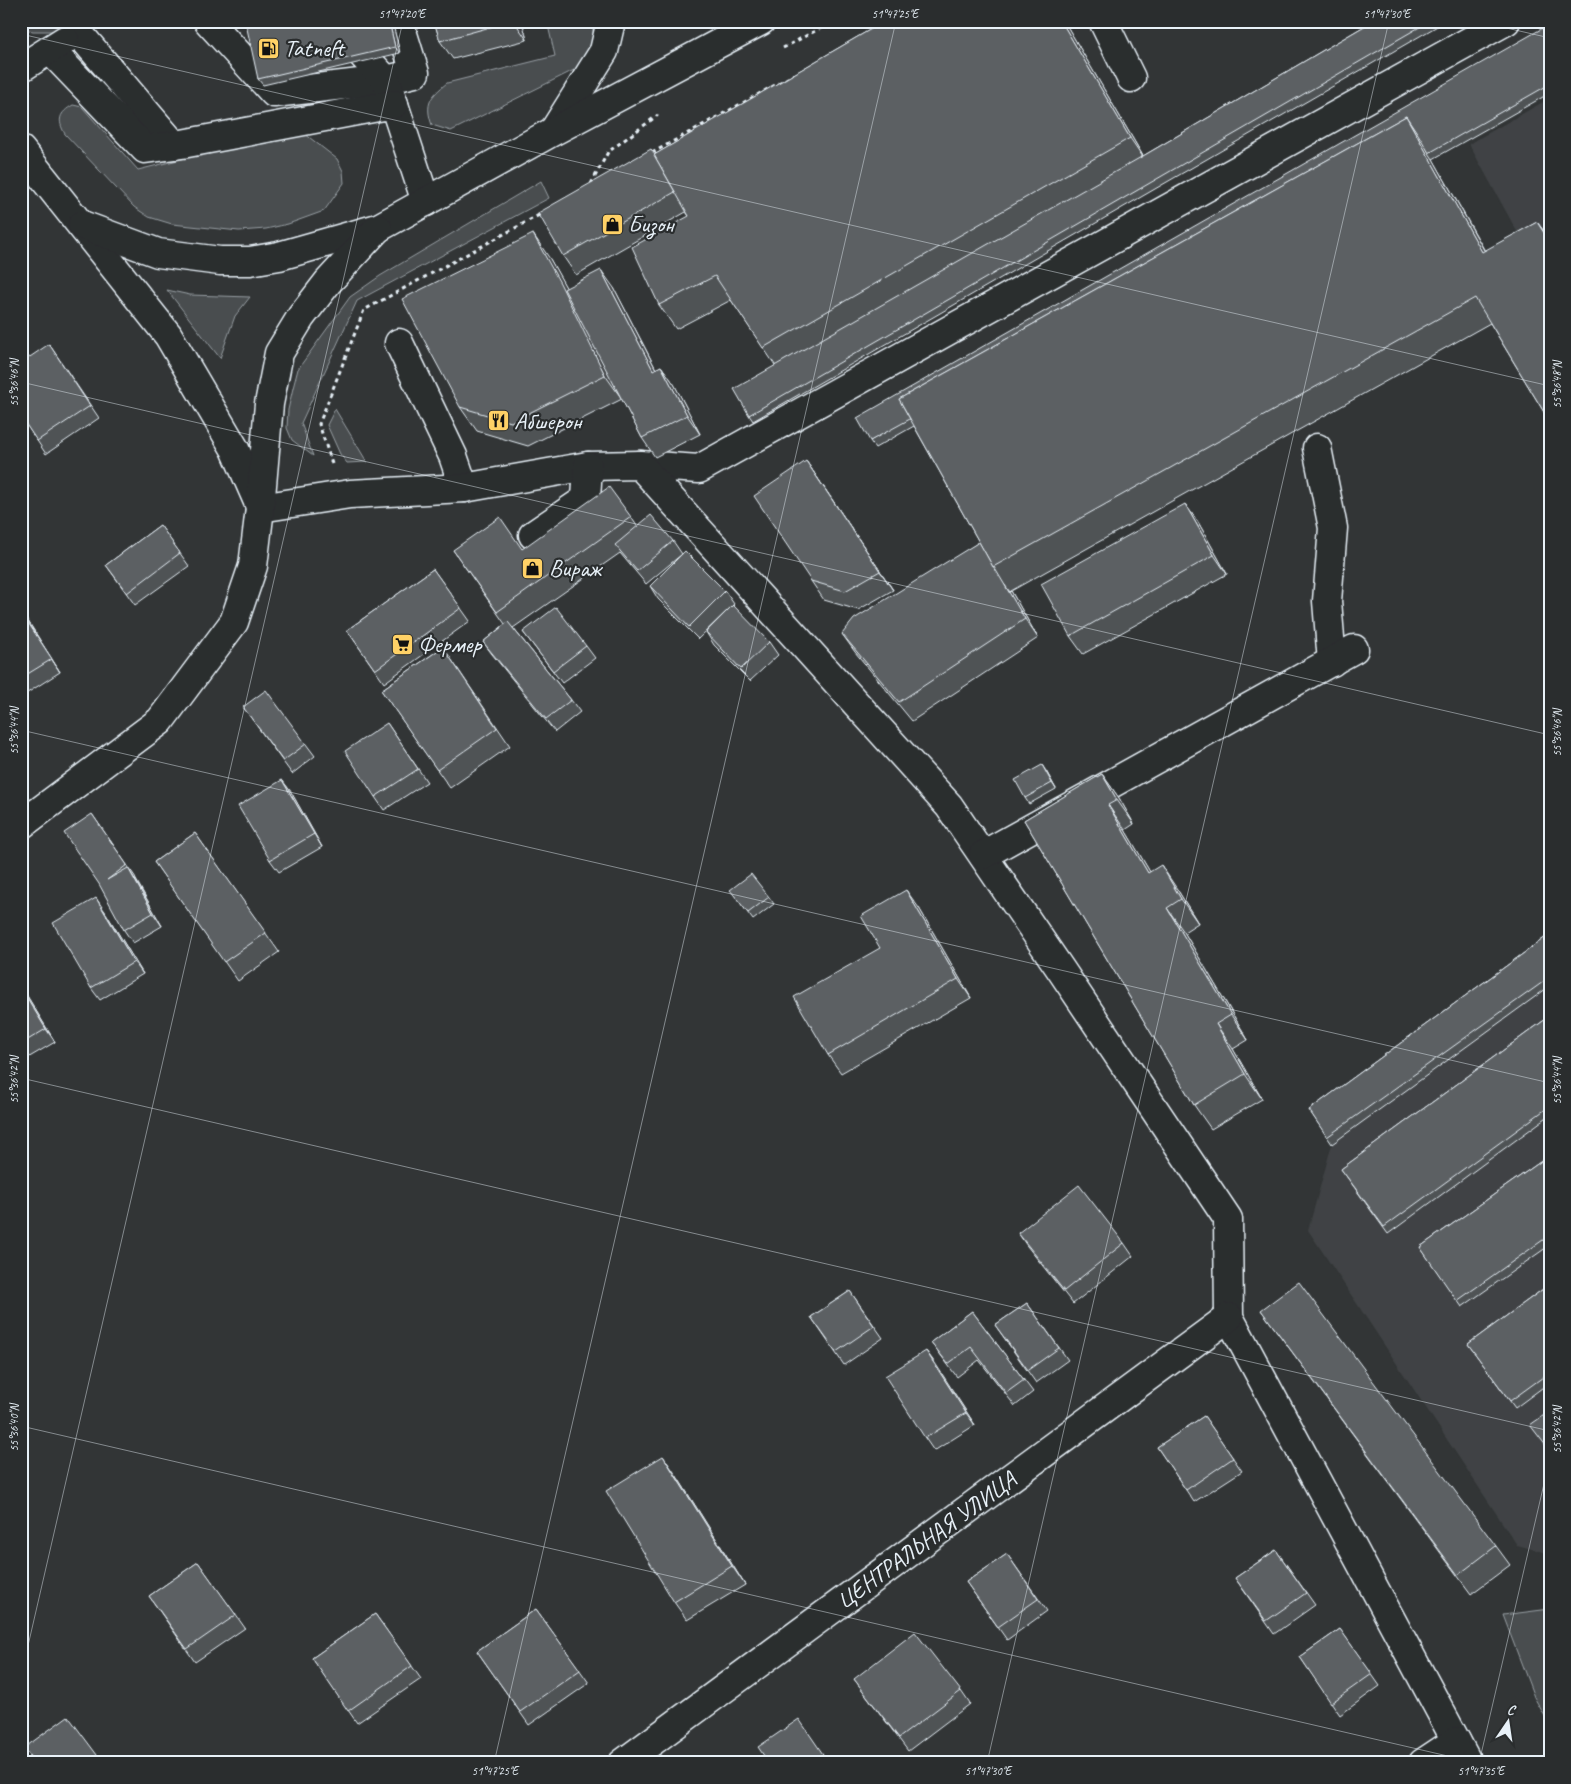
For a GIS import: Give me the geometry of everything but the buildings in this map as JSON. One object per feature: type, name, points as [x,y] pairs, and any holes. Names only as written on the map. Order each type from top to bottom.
[{"type":"main road","points":[[208,21],[274,93],[338,86],[390,92]]},
{"type":"main road","points":[[331,21],[390,92],[426,202]]},
{"type":"main road","points":[[50,50],[145,149],[174,145],[390,92],[415,73],[399,21]]},
{"type":"main road","points":[[552,132],[604,50],[611,21]]},
{"type":"main road","points":[[82,224],[158,253],[220,261],[250,261],[278,256],[378,228],[552,132],[761,21]]},
{"type":"main road","points":[[1103,21],[1131,78]]},
{"type":"main road","points":[[260,508],[350,494],[464,488],[588,466],[640,465],[699,468],[1506,21]]},
{"type":"main road","points":[[21,68],[84,26],[174,145]]},
{"type":"main road","points":[[319,64],[338,86]]},
{"type":"main road","points":[[21,150],[168,334],[235,448],[260,508]]},
{"type":"main road","points":[[21,825],[160,721],[234,622],[253,566],[269,404],[279,353],[301,317],[328,282],[378,228]]},
{"type":"main road","points":[[398,343],[453,456],[464,488]]},
{"type":"main road","points":[[983,856],[1343,655],[1327,601],[1333,528],[1316,448]]},
{"type":"main road","points":[[640,465],[949,806],[1228,1219],[1229,1317],[1462,1752],[1423,1763]]},
{"type":"main road","points":[[533,535],[586,499],[588,466]]},
{"type":"main road","name":"ЦЕНТРАЛЬНАЯ УЛИЦА","points":[[623,1763],[1229,1317]]},
{"type":"path","points":[[781,49],[834,21]]},
{"type":"path","points":[[646,156],[796,73]]},
{"type":"path","points":[[598,182],[590,187],[608,152],[659,115]]},
{"type":"path","points":[[342,496],[319,424],[364,310],[546,210]]},
{"type":"shaded area","points":[[21,21],[76,21],[57,31],[33,31],[21,28]]},
{"type":"shaded area","points":[[547,21],[592,21],[594,39],[591,57],[574,70],[451,131],[432,125],[429,111],[430,101],[447,83],[555,56]]},
{"type":"shaded area","points":[[1550,98],[1550,266],[1538,270],[1469,144]]},
{"type":"shaded area","points":[[73,105],[82,107],[138,170],[230,147],[305,134],[337,159],[343,171],[344,183],[324,211],[288,224],[266,229],[239,231],[172,224],[149,217],[134,207],[65,134],[60,121],[61,117]]},
{"type":"shaded area","points":[[541,181],[549,198],[357,301],[301,423],[313,456],[292,440],[287,428],[288,410],[298,369],[350,297],[380,276]]},
{"type":"shaded area","points":[[167,290],[190,295],[250,297],[235,316],[220,358]]},
{"type":"shaded area","points":[[335,409],[367,462],[347,463],[340,454],[327,425]]},
{"type":"shaded area","points":[[1550,944],[1550,1554],[1517,1545],[1308,1230],[1332,1144],[1313,1116]]},
{"type":"shaded area","points":[[1550,1609],[1550,1725],[1534,1697],[1503,1615]]},
{"type":"place","name":"Tatneft","points":[[268,48]]},
{"type":"place","name":"Бизон","points":[[612,224]]},
{"type":"place","name":"Абшерон","points":[[498,421]]},
{"type":"place","name":"Вираж","points":[[533,568]]},
{"type":"place","name":"Фермер","points":[[402,644]]}]
